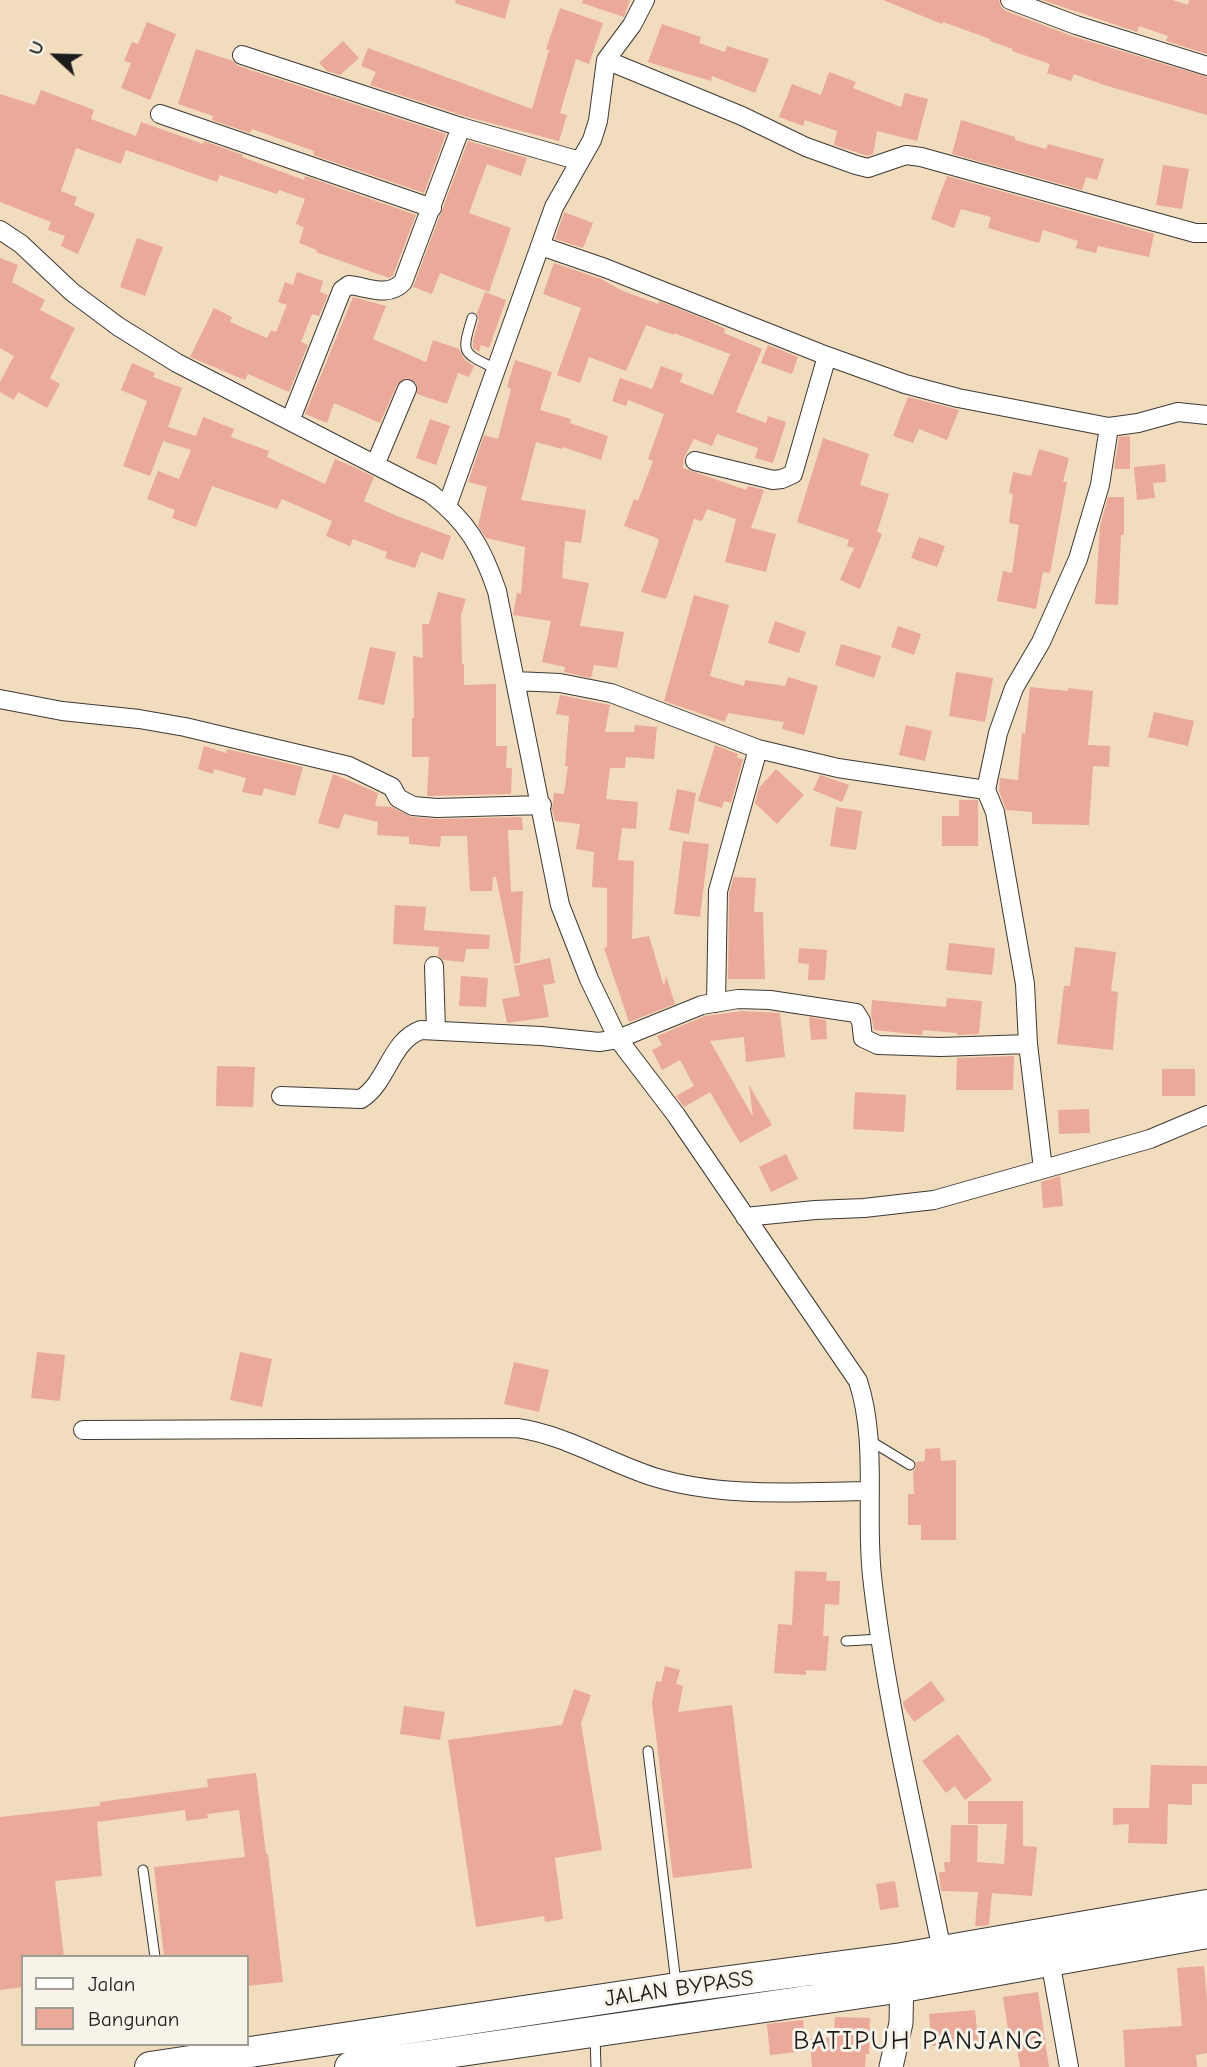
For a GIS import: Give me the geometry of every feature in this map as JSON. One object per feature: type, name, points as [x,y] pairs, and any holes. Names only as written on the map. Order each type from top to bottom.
[{"type":"highway","name":"JALAN BYPASS","points":[[350,2067],[595,2030],[902,1973],[942,1951],[1207,1905]]},
{"type":"highway","name":"JALAN BYPASS","points":[[163,2062],[677,1988],[1049,1960],[1207,1933]]},
{"type":"street","points":[[447,506],[554,207],[592,140],[598,121],[606,60],[632,24],[645,0]]},
{"type":"street","points":[[1010,0],[1207,66]]},
{"type":"street","points":[[242,55],[460,127],[580,161]]},
{"type":"street","points":[[606,60],[742,116],[807,147],[856,165],[869,168],[906,155],[921,157],[1195,233],[1207,233]]},
{"type":"street","points":[[160,114],[432,208]]},
{"type":"street","points":[[290,421],[342,290],[349,285],[388,291],[397,289],[403,282],[460,127]]},
{"type":"street","points":[[0,230],[21,244],[72,292],[119,327],[177,363],[430,494],[447,506],[467,527],[489,566],[497,591],[560,905],[589,979],[618,1040],[676,1115],[854,1373],[866,1410],[872,1574],[892,1713],[942,1951]]},
{"type":"street","points":[[541,246],[827,356],[905,384],[958,398],[1110,427],[1138,423],[1178,412],[1207,415]]},
{"type":"street","points":[[695,461],[773,480],[782,480],[793,474],[827,356]]},
{"type":"street","points":[[375,465],[407,388]]},
{"type":"street","points":[[1043,1168],[1028,1044],[1025,984],[995,812],[986,790],[1004,712],[1059,604],[1086,536],[1100,485],[1110,427]]},
{"type":"street","points":[[515,681],[560,683],[611,693],[758,749],[838,768],[986,790]]},
{"type":"street","points":[[0,699],[62,711],[185,727],[349,766],[392,788],[398,798],[413,806],[437,808],[541,805]]},
{"type":"street","points":[[716,1003],[718,891],[758,749]]},
{"type":"street","points":[[434,966],[436,1030]]},
{"type":"street","points":[[281,1096],[361,1099],[371,1093],[399,1045],[410,1034],[421,1030],[586,1041],[618,1040],[702,1005],[738,999],[770,1000],[850,1011],[859,1016],[863,1038],[878,1045],[941,1047],[1028,1044]]},
{"type":"street","points":[[745,1217],[924,1201],[1150,1139],[1207,1115]]},
{"type":"street","points":[[83,1430],[517,1428],[555,1436],[654,1477],[696,1486],[760,1493],[868,1491]]},
{"type":"street","points":[[1049,1960],[1069,2067]]},
{"type":"street","points":[[891,2067],[901,2023],[902,1973]]},
{"type":"lane","points":[[472,318],[464,345],[466,352],[496,369]]},
{"type":"lane","points":[[869,1440],[910,1465]]},
{"type":"lane","points":[[846,1641],[881,1639]]},
{"type":"lane","points":[[648,1751],[677,1988]]},
{"type":"lane","points":[[144,1870],[155,1955]]},
{"type":"lane","points":[[595,2030],[597,2067]]},
{"type":"building","points":[[456,0],[510,0],[505,19],[455,3]]},
{"type":"building","points":[[583,0],[630,0],[624,17],[582,3]]},
{"type":"building","points":[[883,0],[999,0],[1006,11],[1072,36],[1207,77],[1207,115],[1074,74],[1071,81],[1047,73],[1050,64]]},
{"type":"building","points":[[1042,0],[1173,0],[1188,5],[1189,0],[1207,0],[1207,54],[1166,41],[1168,36],[1139,26],[1137,32]]},
{"type":"building","points":[[560,8],[603,23],[589,64],[576,59],[560,113],[567,115],[559,141],[464,116],[370,85],[376,72],[361,66],[368,48],[532,109],[549,50],[546,49]]},
{"type":"building","points":[[147,22],[176,34],[150,100],[121,88],[131,63],[124,61],[132,42],[138,44]]},
{"type":"building","points":[[662,24],[701,37],[699,43],[725,52],[727,46],[769,59],[755,93],[712,76],[711,81],[648,62]]},
{"type":"building","points":[[343,41],[359,58],[340,75],[327,71],[319,63]]},
{"type":"building","points":[[196,49],[233,61],[238,66],[446,134],[424,193],[313,155],[314,151],[252,129],[250,133],[212,120],[213,116],[178,104]]},
{"type":"building","points":[[829,72],[856,82],[853,88],[901,107],[905,93],[928,99],[917,141],[877,131],[873,154],[868,156],[834,145],[837,131],[805,120],[803,126],[779,117],[792,84],[821,95]]},
{"type":"building","points":[[41,90],[94,110],[91,119],[136,136],[141,122],[203,144],[204,141],[304,180],[305,176],[416,215],[393,275],[389,278],[316,252],[317,250],[299,243],[304,227],[296,224],[305,199],[279,190],[277,194],[220,175],[217,182],[126,150],[121,164],[76,148],[61,191],[77,197],[74,205],[95,214],[78,254],[61,246],[65,236],[48,230],[51,222],[0,202],[0,94],[35,105]]},
{"type":"building","points":[[961,120],[1046,149],[1048,144],[1104,159],[1097,180],[1086,177],[1082,190],[952,154]]},
{"type":"building","points":[[468,141],[527,158],[521,176],[487,164],[469,213],[511,228],[489,292],[440,273],[432,294],[413,287]]},
{"type":"building","points":[[1163,165],[1189,169],[1182,209],[1156,205]]},
{"type":"building","points":[[947,176],[1154,234],[1149,257],[1098,246],[1096,253],[1076,248],[1078,241],[1043,230],[1039,243],[988,228],[991,217],[961,209],[954,228],[931,219]]},
{"type":"building","points":[[564,212],[593,223],[583,248],[555,239]]},
{"type":"building","points":[[137,238],[163,247],[145,296],[120,287]]},
{"type":"building","points":[[0,258],[18,265],[12,282],[45,300],[40,310],[75,328],[50,378],[60,384],[47,408],[18,392],[14,400],[0,392],[0,382],[14,356],[0,348]]},
{"type":"building","points":[[554,263],[601,279],[623,291],[658,304],[659,301],[707,320],[725,329],[724,333],[762,349],[736,412],[766,423],[768,416],[786,422],[773,463],[755,458],[758,448],[717,434],[712,446],[694,439],[684,458],[683,468],[746,490],[748,486],[764,490],[751,528],[776,534],[766,572],[725,562],[736,519],[707,509],[702,521],[694,519],[666,599],[641,592],[659,541],[624,526],[634,499],[638,501],[653,461],[648,459],[664,414],[628,400],[626,406],[612,401],[620,378],[652,389],[661,366],[683,374],[680,382],[713,395],[730,354],[646,325],[626,371],[589,357],[580,383],[557,375],[581,308],[543,294]]},
{"type":"building","points":[[297,272],[323,281],[320,292],[328,295],[319,316],[312,314],[301,342],[308,345],[289,392],[248,374],[245,380],[190,357],[214,308],[232,317],[230,322],[267,338],[271,330],[276,332],[287,305],[278,302],[285,282],[293,285]]},
{"type":"building","points":[[485,292],[506,300],[489,348],[481,345],[479,352],[473,348],[473,340],[479,320],[477,313]]},
{"type":"building","points":[[353,297],[386,306],[373,339],[426,362],[433,340],[459,349],[465,360],[474,366],[469,377],[458,373],[447,404],[417,394],[416,383],[406,378],[397,385],[380,423],[334,403],[327,423],[305,414]]},
{"type":"building","points":[[768,345],[798,357],[792,374],[761,363]]},
{"type":"building","points":[[515,360],[552,372],[540,410],[571,419],[570,423],[608,436],[601,460],[563,447],[562,449],[536,442],[521,500],[586,510],[581,543],[565,541],[562,578],[589,583],[580,626],[624,632],[617,668],[594,665],[591,678],[564,672],[565,667],[542,662],[551,621],[513,615],[517,593],[521,594],[525,547],[486,538],[478,526],[487,487],[468,482],[484,435],[498,439],[511,389],[507,387]]},
{"type":"building","points":[[132,363],[155,373],[153,377],[182,388],[168,427],[196,436],[203,417],[234,429],[231,437],[269,451],[267,457],[325,484],[335,459],[356,468],[374,477],[364,501],[451,536],[443,560],[421,552],[415,568],[385,558],[387,552],[353,539],[350,546],[326,536],[332,521],[282,499],[277,509],[212,486],[196,527],[172,518],[175,510],[147,499],[158,471],[179,479],[191,450],[163,441],[150,476],[123,466],[147,401],[121,390]]},
{"type":"building","points":[[908,397],[959,410],[947,440],[919,429],[913,443],[893,436]]},
{"type":"building","points":[[430,419],[450,426],[436,465],[416,458]]},
{"type":"building","points":[[1130,436],[1130,469],[1114,469],[1119,437]]},
{"type":"building","points":[[823,438],[869,454],[860,485],[889,494],[877,532],[882,534],[860,589],[840,580],[854,548],[847,546],[849,540],[797,522]]},
{"type":"building","points":[[1039,449],[1069,458],[1050,573],[1043,572],[1036,609],[997,601],[1003,571],[1012,573],[1019,525],[1009,523],[1013,494],[1009,493],[1013,472],[1031,476]]},
{"type":"building","points":[[1165,464],[1166,482],[1153,483],[1155,498],[1137,500],[1134,467]]},
{"type":"building","points":[[1108,497],[1124,497],[1124,535],[1121,535],[1118,605],[1095,604],[1100,526]]},
{"type":"building","points":[[919,537],[945,546],[937,567],[911,558]]},
{"type":"building","points":[[438,592],[466,599],[461,615],[464,685],[496,684],[496,746],[507,746],[506,768],[512,768],[511,794],[427,796],[429,757],[412,757],[413,656],[423,658],[422,624],[429,624]]},
{"type":"building","points":[[694,595],[729,605],[710,676],[744,686],[745,680],[785,686],[788,677],[818,686],[804,735],[782,729],[784,722],[728,713],[725,722],[664,701]]},
{"type":"building","points":[[775,621],[806,632],[799,653],[768,643]]},
{"type":"building","points":[[898,626],[921,634],[914,655],[891,647]]},
{"type":"building","points":[[841,644],[881,656],[874,678],[835,665]]},
{"type":"building","points":[[370,647],[396,652],[384,705],[358,699]]},
{"type":"building","points":[[956,672],[993,678],[985,722],[949,716]]},
{"type":"building","points":[[1030,687],[1093,691],[1088,745],[1110,746],[1109,767],[1093,766],[1089,825],[1032,824],[1032,812],[1006,810],[999,791],[1000,778],[1018,780]]},
{"type":"building","points":[[560,695],[610,705],[605,732],[634,732],[635,725],[657,727],[654,759],[626,757],[625,768],[610,768],[606,799],[638,802],[636,829],[622,828],[618,860],[634,861],[632,939],[649,936],[664,986],[666,976],[675,1004],[629,1022],[604,948],[607,947],[607,888],[592,887],[594,852],[576,849],[580,824],[555,821],[552,809],[554,793],[564,794],[568,766],[565,766],[569,716],[556,714]]},
{"type":"building","points":[[1154,712],[1194,721],[1188,746],[1148,737]]},
{"type":"building","points":[[906,725],[932,731],[925,761],[899,755]]},
{"type":"building","points":[[715,745],[738,754],[737,758],[743,759],[731,803],[724,801],[722,808],[698,801]]},
{"type":"building","points":[[204,746],[226,753],[227,749],[303,767],[295,796],[264,788],[262,796],[242,792],[246,778],[214,769],[213,774],[198,769]]},
{"type":"building","points":[[776,769],[804,795],[777,824],[755,803],[759,788]]},
{"type":"building","points":[[333,774],[378,793],[375,806],[392,807],[412,817],[522,817],[523,830],[508,830],[511,892],[523,891],[520,963],[514,964],[496,877],[493,877],[492,891],[470,891],[467,836],[441,836],[440,847],[409,844],[409,837],[377,835],[378,822],[344,814],[339,829],[318,823]]},
{"type":"building","points":[[820,775],[849,785],[842,802],[813,790]]},
{"type":"building","points":[[677,789],[696,793],[689,834],[669,830]]},
{"type":"building","points":[[959,800],[978,800],[978,846],[942,846],[942,816],[959,816]]},
{"type":"building","points":[[836,807],[862,811],[856,850],[830,846]]},
{"type":"building","points":[[683,841],[709,844],[700,917],[674,914]]},
{"type":"building","points":[[734,877],[756,878],[754,912],[763,912],[765,979],[728,979],[729,893]]},
{"type":"building","points":[[395,905],[426,907],[424,930],[490,935],[489,949],[466,949],[464,962],[443,960],[438,956],[439,947],[393,944]]},
{"type":"building","points":[[949,943],[995,948],[992,975],[946,970]]},
{"type":"building","points":[[1075,947],[1116,952],[1111,991],[1118,992],[1113,1050],[1057,1044],[1064,986],[1070,986]]},
{"type":"building","points":[[799,948],[827,950],[825,980],[808,980],[809,964],[798,963]]},
{"type":"building","points":[[550,958],[555,983],[543,985],[549,1017],[507,1023],[502,999],[520,996],[514,966]]},
{"type":"building","points":[[461,976],[488,978],[486,1007],[459,1006]]},
{"type":"building","points":[[947,998],[982,1001],[979,1034],[957,1035],[923,1030],[922,1035],[874,1030],[872,1000],[946,1007]]},
{"type":"building","points":[[742,1011],[780,1013],[785,1057],[746,1062],[744,1037],[710,1041],[753,1117],[749,1085],[772,1125],[740,1143],[710,1092],[684,1107],[676,1096],[694,1086],[680,1060],[662,1070],[652,1050],[662,1045],[657,1036],[705,1016]]},
{"type":"building","points":[[809,1017],[826,1020],[827,1039],[811,1040]]},
{"type":"building","points":[[1014,1056],[1013,1090],[956,1090],[957,1058]]},
{"type":"building","points":[[217,1066],[255,1067],[253,1107],[216,1106]]},
{"type":"building","points":[[1162,1069],[1195,1069],[1195,1096],[1162,1096]]},
{"type":"building","points":[[855,1092],[906,1095],[904,1132],[853,1129]]},
{"type":"building","points":[[1089,1109],[1090,1133],[1059,1134],[1058,1110]]},
{"type":"building","points":[[786,1154],[798,1179],[771,1192],[759,1167]]},
{"type":"building","points":[[1060,1176],[1063,1206],[1043,1208],[1041,1182]]},
{"type":"building","points":[[37,1352],[65,1355],[60,1401],[31,1398]]},
{"type":"building","points":[[240,1352],[272,1359],[262,1407],[230,1400]]},
{"type":"building","points":[[514,1362],[549,1370],[539,1412],[504,1404]]},
{"type":"building","points":[[940,1448],[941,1461],[956,1460],[956,1540],[921,1540],[921,1525],[908,1525],[908,1494],[914,1494],[913,1471],[916,1462],[925,1461],[925,1449]]},
{"type":"building","points":[[795,1571],[827,1572],[826,1581],[840,1581],[839,1605],[825,1604],[823,1636],[829,1636],[826,1671],[806,1670],[806,1675],[774,1673],[778,1624],[792,1625]]},
{"type":"building","points":[[665,1666],[680,1670],[676,1684],[683,1686],[678,1712],[732,1705],[752,1868],[673,1878],[652,1703],[656,1681],[661,1682]]},
{"type":"building","points":[[931,1681],[945,1700],[914,1722],[903,1702]]},
{"type":"building","points":[[574,1689],[591,1695],[581,1723],[602,1850],[555,1858],[563,1919],[545,1922],[544,1916],[476,1927],[448,1740],[562,1725]]},
{"type":"building","points":[[404,1706],[445,1712],[440,1740],[400,1734]]},
{"type":"building","points":[[958,1734],[992,1780],[965,1800],[955,1786],[946,1793],[922,1761]]},
{"type":"building","points":[[1151,1765],[1207,1766],[1207,1784],[1192,1784],[1192,1805],[1168,1804],[1167,1844],[1128,1843],[1129,1824],[1113,1825],[1113,1808],[1149,1808]]},
{"type":"building","points":[[256,1773],[283,1982],[248,1986],[248,1955],[164,1955],[154,1867],[245,1857],[239,1810],[207,1814],[208,1818],[186,1821],[185,1810],[97,1822],[102,1876],[55,1881],[64,1955],[21,1955],[21,1987],[0,1990],[0,1817],[100,1806],[100,1802],[208,1787],[207,1779]]},
{"type":"building","points":[[968,1801],[1023,1801],[1023,1846],[1037,1847],[1032,1896],[992,1893],[989,1925],[982,1926],[975,1926],[978,1892],[941,1891],[940,1884],[939,1872],[945,1872],[944,1862],[950,1862],[951,1825],[978,1825],[977,1862],[1004,1864],[1007,1824],[968,1824]]},
{"type":"building","points":[[895,1881],[899,1907],[880,1910],[876,1884]]},
{"type":"building","points":[[1204,1966],[1207,2053],[1196,2055],[1197,2067],[1125,2067],[1123,2030],[1182,2026],[1177,1968]]},
{"type":"building","points":[[1038,1992],[1049,2067],[1020,2067],[1016,2042],[1010,2043],[1003,1997]]},
{"type":"building","points":[[975,2010],[978,2041],[932,2046],[929,2014]]},
{"type":"building","points":[[835,2017],[870,2018],[869,2054],[866,2054],[865,2067],[812,2067],[810,2039],[834,2037]]},
{"type":"building","points":[[803,2020],[806,2051],[770,2055],[767,2024]]},
{"type":"district","name":"BATIPUH PANJANG","points":[[919,2042]]}]
